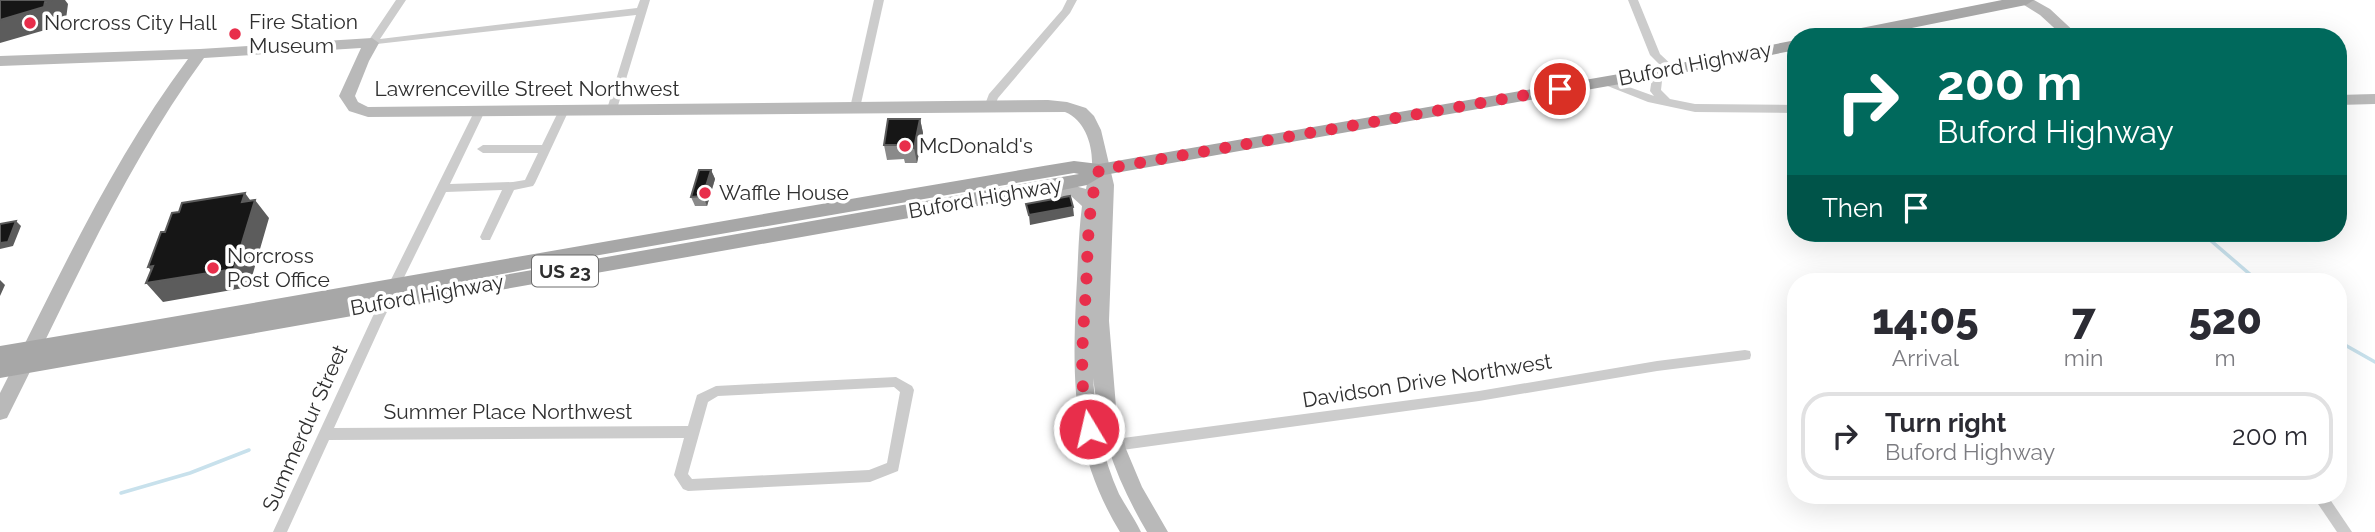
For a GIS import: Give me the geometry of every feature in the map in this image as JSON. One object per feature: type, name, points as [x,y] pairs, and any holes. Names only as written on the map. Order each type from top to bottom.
[{"type":"main road","points":[[1886,28],[2024,0]]},
{"type":"main road","name":"Buford Highway","points":[[0,370],[28,357],[796,224],[1074,167],[1099,170],[1664,71],[1787,47]]},
{"type":"main road","name":"Buford Highway","points":[[796,224],[1034,190],[1081,181],[1099,170]]},
{"type":"main road","name":"Buford Highway","points":[[0,354],[28,357]]},
{"type":"street","points":[[372,43],[401,0]]},
{"type":"street","points":[[855,108],[879,0]]},
{"type":"street","points":[[989,107],[998,91],[1066,11],[1072,0]]},
{"type":"street","points":[[1633,0],[1664,71],[1655,91],[1668,102]]},
{"type":"street","points":[[2024,0],[2031,17],[2045,28]]},
{"type":"street","points":[[2024,0],[2045,12],[2063,28]]},
{"type":"street","points":[[0,61],[200,54],[372,43],[643,5],[612,109]]},
{"type":"street","name":"Lawrenceville Street Northwest","points":[[372,43],[348,93],[349,102],[355,108],[376,113],[1057,105],[1081,111],[1092,121],[1099,170],[1106,185],[1100,306],[1101,387],[1125,476],[1158,532]]},
{"type":"street","points":[[0,412],[114,184],[167,97],[200,54]]},
{"type":"street","points":[[1604,81],[1652,99],[1695,108],[1787,109]]},
{"type":"street","points":[[2347,100],[2375,99]]},
{"type":"street","points":[[442,188],[528,183],[564,110]]},
{"type":"street","name":"Summerdur Street","points":[[280,532],[389,296],[480,111]]},
{"type":"street","points":[[483,149],[545,149]]},
{"type":"street","points":[[1099,170],[1090,205],[1082,374],[1084,411],[1109,496],[1131,532]]},
{"type":"street","points":[[486,237],[510,186]]},
{"type":"street","points":[[1034,190],[1064,188],[1087,198],[1090,205]]},
{"type":"street","name":"Davidson Drive Northwest","points":[[1093,448],[1272,426],[1479,396],[1657,366],[1745,355]]},
{"type":"street","points":[[897,382],[907,390],[893,467],[870,476],[688,485],[681,475],[692,432],[702,399],[716,391],[897,382]]},
{"type":"street","name":"Summer Place Northwest","points":[[324,434],[692,432]]},
{"type":"street","points":[[2325,504],[2345,532]]},
{"type":"building","points":[[0,0],[52,0],[45,2],[44,7],[0,20]]},
{"type":"building","points":[[888,119],[920,119],[914,148],[884,145]]},
{"type":"building","points":[[699,170],[711,170],[703,196],[691,197]]},
{"type":"building","points":[[245,193],[242,202],[255,200],[234,269],[146,283],[153,266],[148,267],[161,232],[165,232],[172,213],[179,212],[182,203]]},
{"type":"building","points":[[1070,196],[1073,207],[1029,215],[1026,204]]},
{"type":"building","points":[[16,221],[8,242],[0,243],[0,224]]},
{"type":"waterway","points":[[2212,242],[2249,273]]},
{"type":"waterway","points":[[2347,346],[2375,362]]},
{"type":"waterway","points":[[121,493],[190,473],[249,450]]},
{"type":"place","name":"Norcross City Hall","points":[[30,23]]},
{"type":"place","name":"Fire Station Museum","points":[[235,34]]},
{"type":"place","name":"McDonald's","points":[[905,146]]},
{"type":"place","name":"Waffle House","points":[[705,193]]},
{"type":"place","name":"Norcross Post Office","points":[[213,268]]},
{"type":"route","points":[[1089,429],[1084,411],[1082,374],[1084,315],[1091,195],[1099,170],[1560,89]]}]
